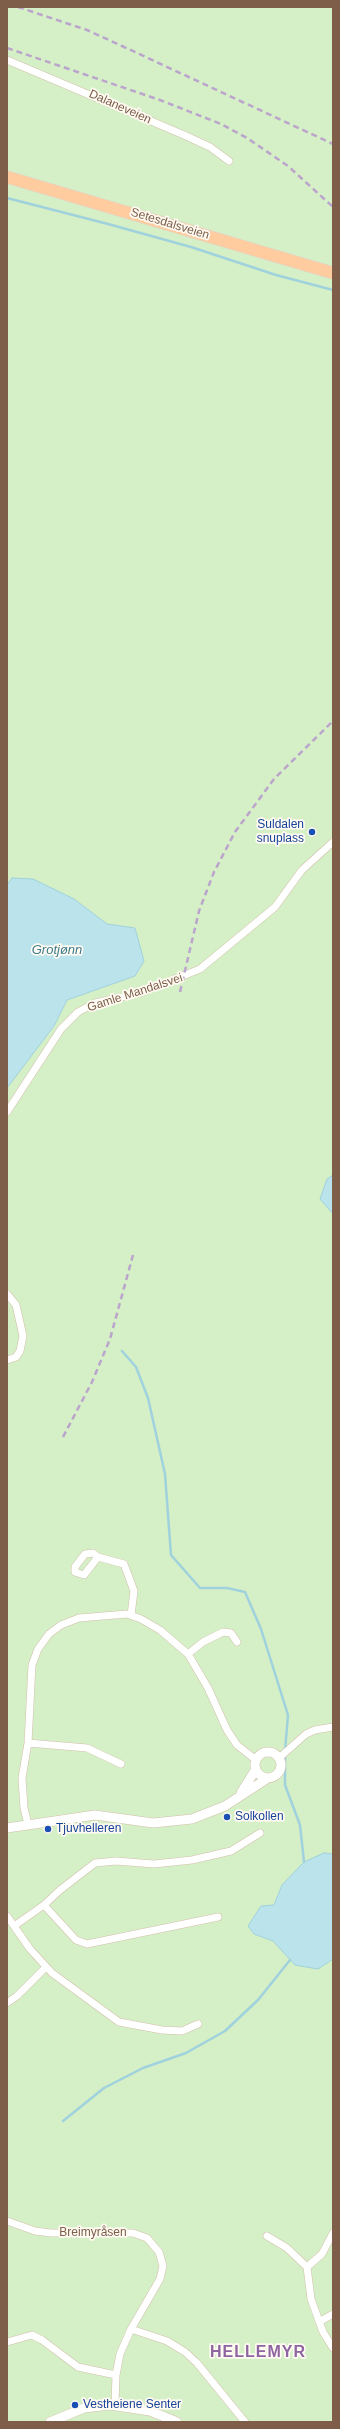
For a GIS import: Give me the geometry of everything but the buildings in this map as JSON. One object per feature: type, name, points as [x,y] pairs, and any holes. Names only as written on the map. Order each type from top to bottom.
[{"type":"highway","name":"Setesdalsveien","points":[[7,176],[333,273]]},
{"type":"street","name":"Dalaneveien","points":[[7,60],[184,135],[210,147],[229,161]]},
{"type":"street","name":"Gamle Mandalsvei","points":[[7,1112],[61,1030],[78,1012],[95,1003],[134,995],[200,969],[275,906],[302,870],[333,842]]},
{"type":"street","points":[[7,1294],[16,1305],[23,1336],[20,1351],[16,1357],[7,1360]]},
{"type":"street","points":[[98,1557],[114,1560],[127,1567],[134,1596],[131,1615]]},
{"type":"street","points":[[28,1824],[22,1785],[28,1743],[30,1672],[34,1656],[42,1642],[55,1628],[69,1621],[92,1616],[131,1615],[153,1624],[188,1654],[208,1688],[227,1730],[256,1765],[260,1776],[268,1778]]},
{"type":"street","points":[[188,1654],[203,1642],[223,1632],[231,1633],[237,1642]]},
{"type":"street","points":[[278,1758],[306,1734],[315,1730],[333,1727]]},
{"type":"street","points":[[28,1743],[87,1748],[121,1764]]},
{"type":"street","points":[[7,1828],[95,1815],[153,1823],[180,1821],[213,1812],[278,1773],[281,1766],[278,1758],[269,1753],[261,1754],[239,1796]]},
{"type":"street","points":[[14,1926],[44,1905],[60,1890],[95,1863],[116,1861],[154,1864],[192,1860],[231,1851],[260,1833]]},
{"type":"street","points":[[44,1905],[76,1940],[87,1944],[218,1917]]},
{"type":"street","points":[[7,1916],[46,1967],[73,1990],[119,2022],[162,2030],[182,2031],[198,2024]]},
{"type":"street","points":[[7,2003],[17,1996],[46,1967]]},
{"type":"street","name":"Breimyråsen","points":[[7,2221],[45,2233],[133,2233],[152,2242],[162,2258],[162,2272],[156,2287],[131,2329],[120,2354],[116,2375],[114,2405]]},
{"type":"street","points":[[307,2267],[322,2254],[333,2233]]},
{"type":"street","points":[[267,2236],[287,2248],[307,2267],[311,2299],[319,2322],[333,2348]]},
{"type":"street","points":[[319,2322],[333,2314]]},
{"type":"street","points":[[131,2329],[167,2341],[185,2352],[197,2363],[244,2422]]},
{"type":"street","points":[[7,2342],[32,2335],[42,2340],[78,2368],[116,2375]]},
{"type":"street","points":[[50,2422],[84,2408],[114,2405],[150,2411],[177,2422]]},
{"type":"green space","points":[[7,7],[333,7],[333,2422],[7,2422]]},
{"type":"water","name":"Grotjønn","points":[[12,878],[33,879],[74,899],[107,924],[135,928],[144,961],[135,976],[67,1000],[54,1026],[7,1088],[7,885]]},
{"type":"water","points":[[333,1175],[333,1214],[320,1199],[327,1179]]},
{"type":"water","points":[[324,1853],[333,1854],[333,1959],[318,1969],[295,1965],[273,1941],[254,1934],[248,1926],[261,1906],[274,1905],[282,1885],[304,1862]]},
{"type":"waterway","points":[[7,198],[191,247],[276,275],[333,290]]},
{"type":"waterway","points":[[122,1351],[136,1367],[148,1398],[165,1474],[171,1555],[200,1588],[227,1588],[245,1592],[261,1629],[288,1715],[285,1751]]},
{"type":"waterway","points":[[285,1756],[285,1785],[300,1825],[304,1862]]},
{"type":"waterway","points":[[63,2121],[104,2088],[143,2068],[186,2053],[225,2031],[258,2000],[290,1960]]},
{"type":"railway","points":[[18,7],[87,30],[333,144]]},
{"type":"railway","points":[[7,48],[160,100],[221,124],[247,138],[288,166],[333,207]]},
{"type":"railway","points":[[180,992],[199,911],[214,872],[235,832],[274,779],[333,721]]},
{"type":"railway","points":[[63,1437],[92,1382],[110,1339],[133,1255]]},
{"type":"place","name":"Suldalen snuplass","points":[[312,832]]},
{"type":"place","name":"Solkollen","points":[[227,1817]]},
{"type":"place","name":"Tjuvhelleren","points":[[48,1829]]},
{"type":"place","name":"Vestheiene Senter","points":[[75,2405]]},
{"type":"district","name":"HELLEMYR","points":[[258,2353]]}]
